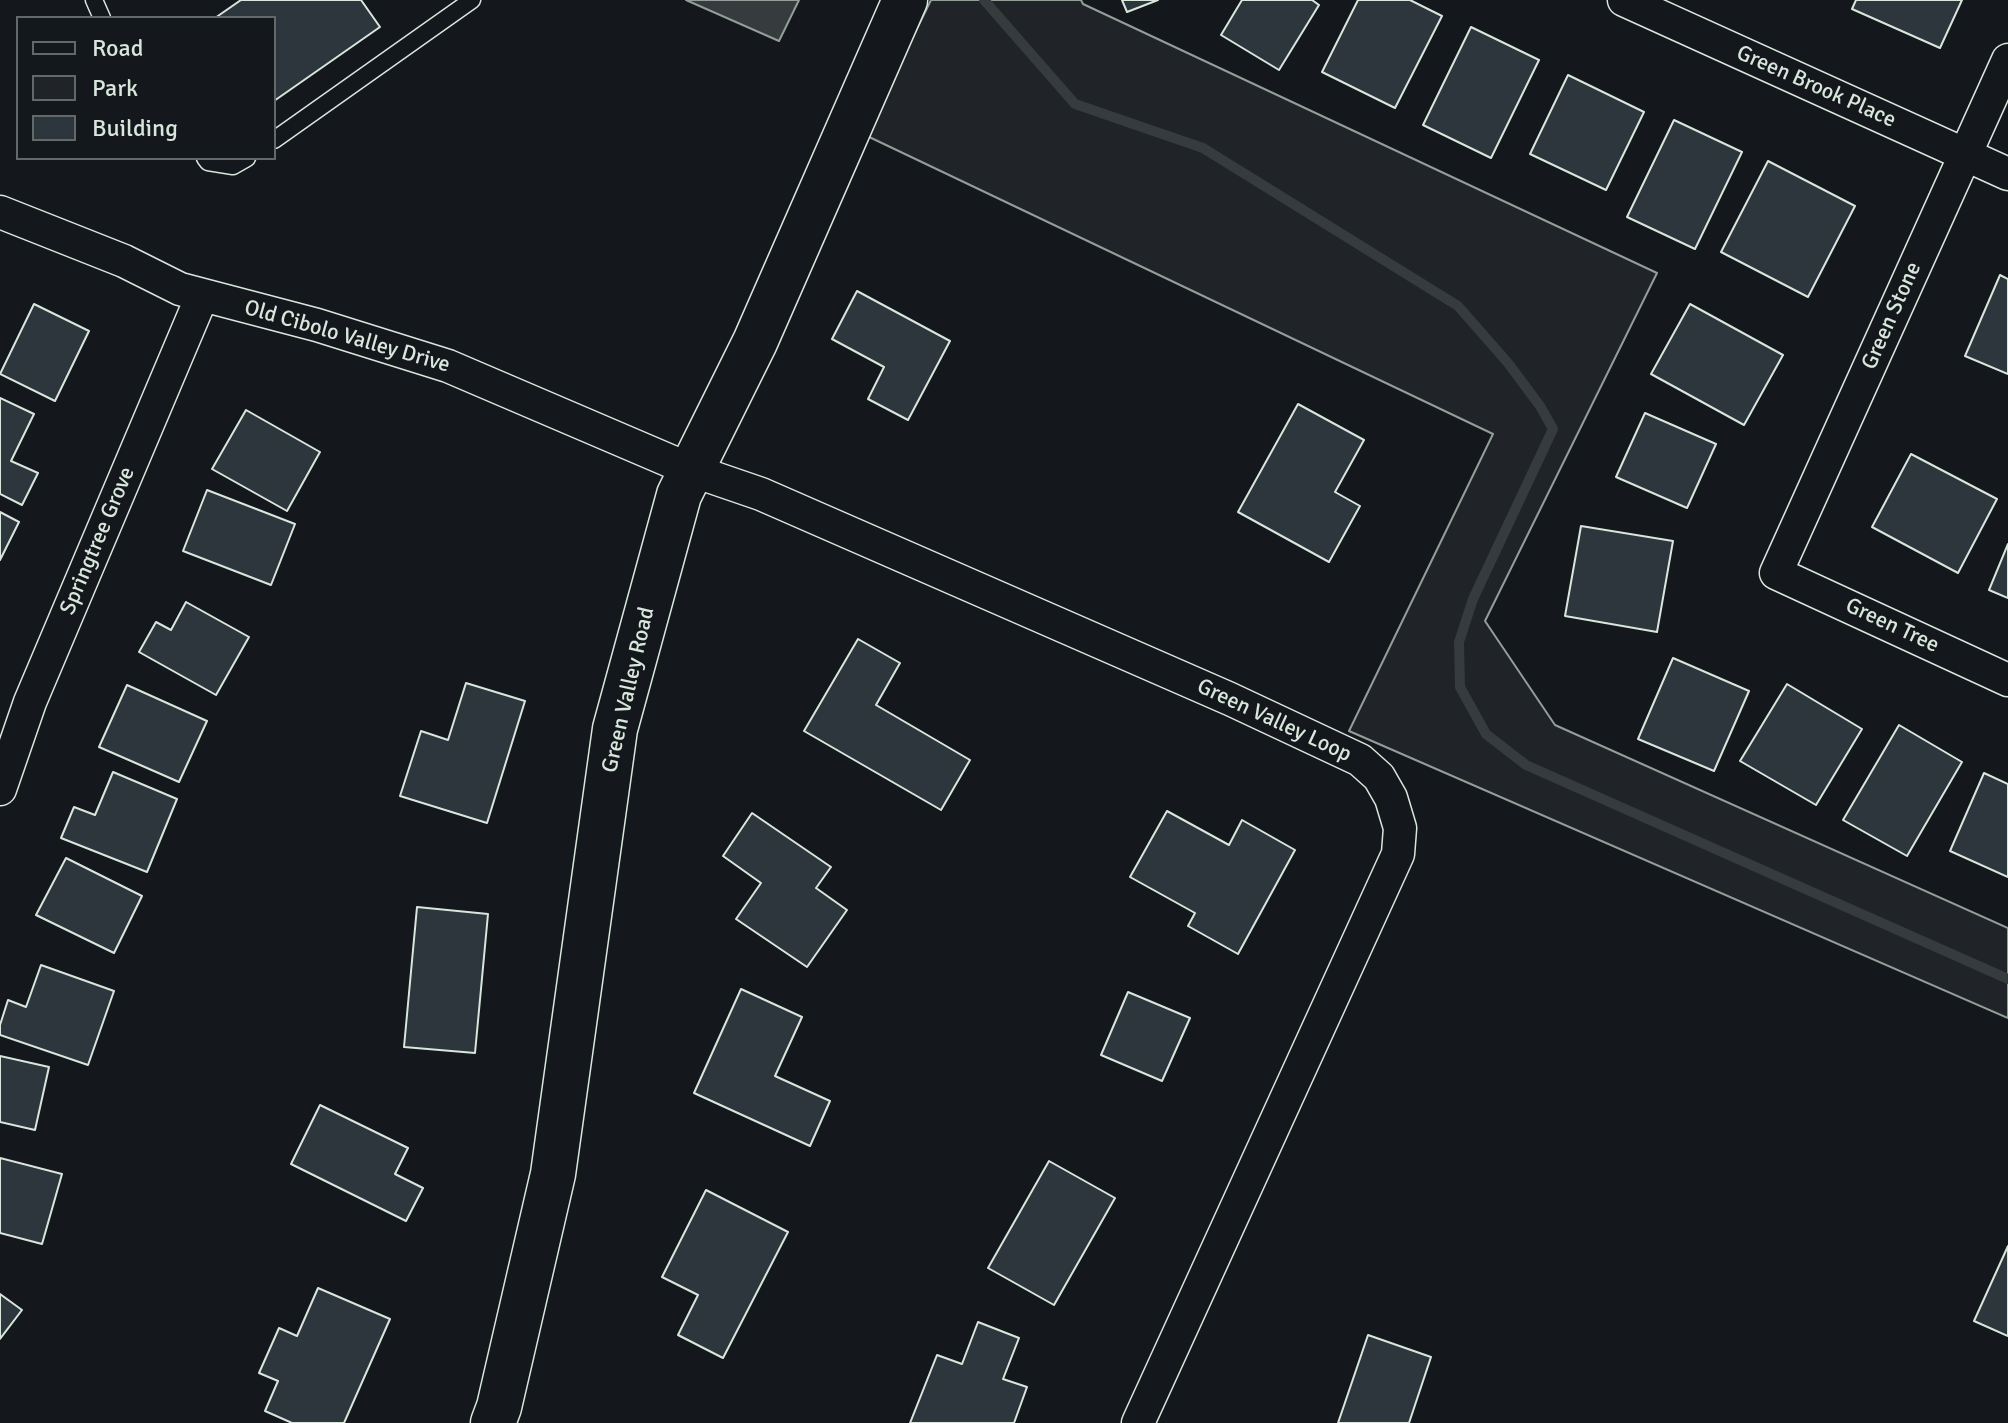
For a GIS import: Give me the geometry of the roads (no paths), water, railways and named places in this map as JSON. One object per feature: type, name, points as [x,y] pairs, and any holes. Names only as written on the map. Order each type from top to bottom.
[{"type":"street","name":"Green Valley Road","points":[[493,1423],[553,1174],[615,729],[679,495],[755,342],[905,0]]},
{"type":"street","name":"Green Brook Place","points":[[1624,0],[2008,174]]},
{"type":"street","name":"Green Stone","points":[[1776,573],[2008,60]]},
{"type":"street","name":"Old Cibolo Valley Drive","points":[[0,212],[124,261],[180,289],[317,325],[448,366],[691,470]]},
{"type":"street","name":"Springtree Grove","points":[[0,789],[30,702],[202,296]]},
{"type":"street","name":"Green Valley Loop","points":[[691,470],[761,494],[1360,760],[1379,777],[1391,798],[1400,828],[1398,854],[1138,1423]]},
{"type":"street","name":"Green Tree","points":[[1776,573],[2008,680]]},
{"type":"lane","points":[[276,139],[472,0]]},
{"type":"lane","points":[[206,160],[233,166],[244,160]]},
{"type":"waterway","points":[[984,0],[1075,104],[1203,148],[1458,306],[1508,363],[1540,406],[1553,429],[1473,599],[1459,642],[1460,687],[1486,734],[1526,765],[2008,979]]}]
